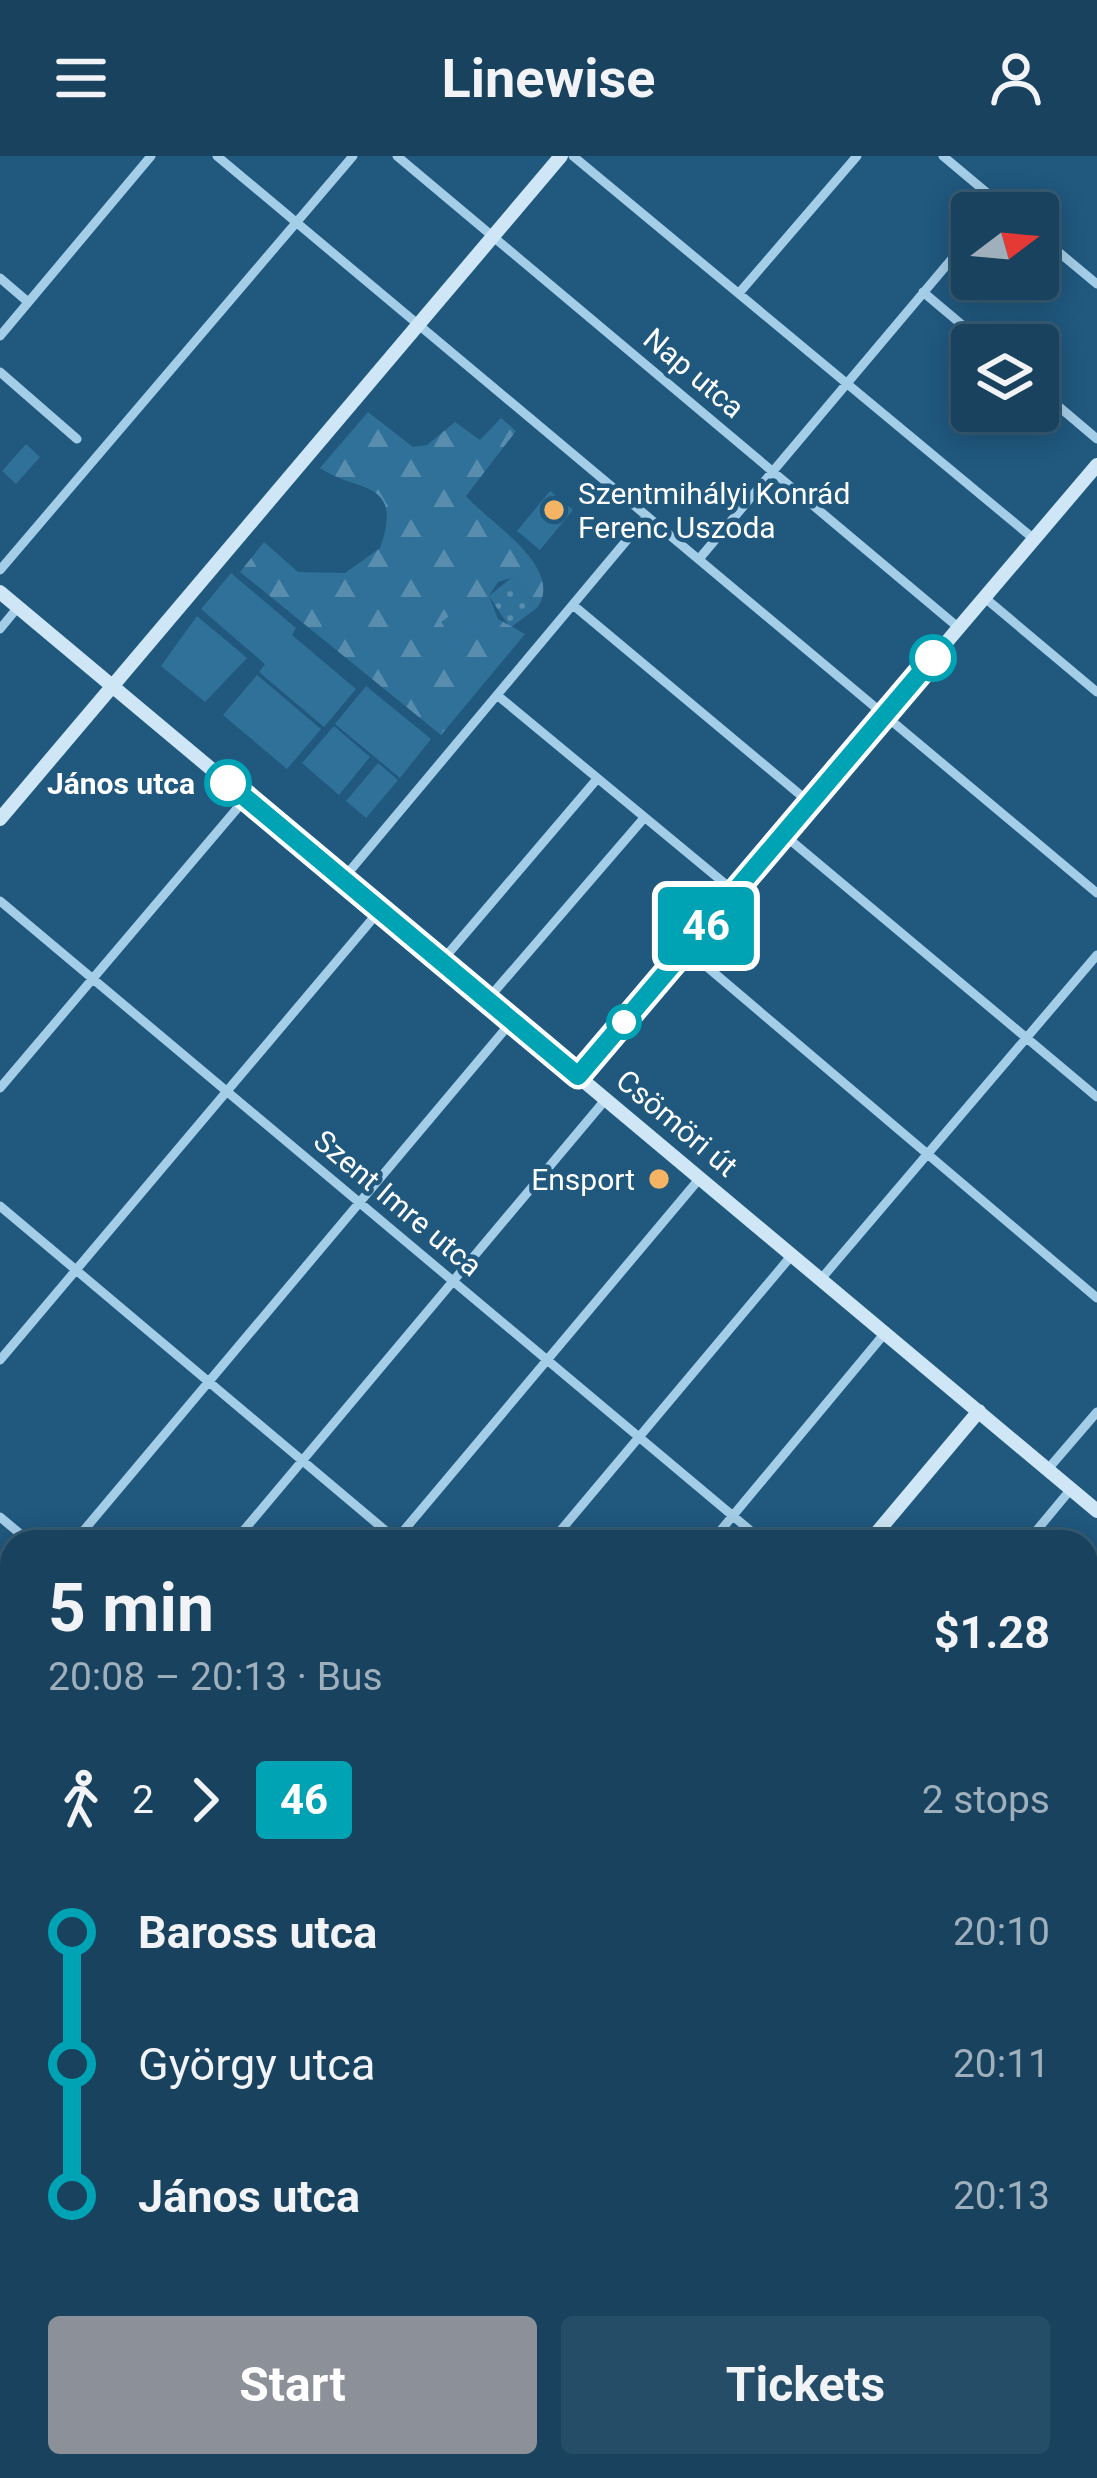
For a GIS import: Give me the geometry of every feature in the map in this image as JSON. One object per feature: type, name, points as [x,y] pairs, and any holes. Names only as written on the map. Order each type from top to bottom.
[{"type":"street","points":[[0,336],[152,156]]},
{"type":"street","points":[[217,156],[1097,893]]},
{"type":"street","points":[[0,571],[352,156]]},
{"type":"street","name":"Nap utca","points":[[397,156],[959,628]]},
{"type":"street","points":[[0,819],[561,156]]},
{"type":"street","points":[[573,156],[1034,539]]},
{"type":"street","points":[[740,292],[857,156]]},
{"type":"street","points":[[943,156],[986,192]]},
{"type":"street","points":[[1059,252],[1097,284]]},
{"type":"street","points":[[699,559],[951,259]]},
{"type":"street","points":[[0,278],[28,302]]},
{"type":"street","points":[[923,292],[961,324]]},
{"type":"street","points":[[0,372],[77,439]]},
{"type":"street","points":[[1059,407],[1097,439]]},
{"type":"street","points":[[578,1076],[1034,539],[1091,484],[1097,465]]},
{"type":"street","points":[[344,879],[647,516]]},
{"type":"street","name":"Csömöri út","points":[[0,592],[1097,1511]]},
{"type":"street","points":[[985,598],[1097,692]]},
{"type":"street","points":[[573,605],[810,802]]},
{"type":"street","points":[[0,628],[18,607]]},
{"type":"street","points":[[497,695],[734,892]]},
{"type":"street","points":[[441,962],[597,779]]},
{"type":"street","points":[[0,1088],[246,798]]},
{"type":"street","points":[[488,999],[644,818]]},
{"type":"street","points":[[783,834],[1097,1097]]},
{"type":"street","name":"Szent Imre utca","points":[[0,901],[750,1530]]},
{"type":"street","points":[[0,1360],[380,910]]},
{"type":"street","points":[[686,949],[1097,1298]]},
{"type":"street","points":[[820,1279],[1097,955]]},
{"type":"street","points":[[84,1530],[513,1020]]},
{"type":"street","points":[[244,1530],[606,1099]]},
{"type":"street","points":[[405,1530],[700,1178]]},
{"type":"street","points":[[0,1206],[383,1530]]},
{"type":"street","points":[[561,1530],[792,1255]]},
{"type":"street","points":[[721,1530],[885,1333]]},
{"type":"street","points":[[879,1530],[979,1411]]},
{"type":"street","points":[[1048,1469],[1097,1412]]},
{"type":"street","points":[[1037,1530],[1071,1489]]},
{"type":"green space","points":[[368,412],[413,447],[427,445],[455,422],[480,440],[501,418],[516,431],[466,496],[520,546],[541,576],[543,592],[538,607],[511,578],[498,582],[489,596],[498,619],[525,634],[441,735],[240,572],[264,542],[298,572],[345,573],[380,548],[386,525],[381,499],[320,468]]},
{"type":"green space","points":[[26,444],[40,457],[16,484],[2,471]]},
{"type":"green space","points":[[550,491],[573,510],[540,550],[517,531]]},
{"type":"green space","points":[[231,573],[296,628],[292,635],[356,689],[324,727],[259,672],[265,664],[201,609]]},
{"type":"green space","points":[[511,578],[538,607],[510,628],[489,596]]},
{"type":"green space","points":[[457,611],[474,638],[459,648],[441,622]]},
{"type":"green space","points":[[197,616],[247,658],[205,702],[161,666]]},
{"type":"green space","points":[[257,675],[321,729],[287,769],[223,715]]},
{"type":"green space","points":[[366,686],[431,739],[400,778],[335,724]]},
{"type":"green space","points":[[334,726],[370,757],[339,795],[302,763]]},
{"type":"green space","points":[[378,763],[398,780],[366,818],[346,801]]},
{"type":"bus line","name":"46","points":[[228,783],[578,1076],[933,658]]},
{"type":"place","name":"Szentmihályi Konrád Ferenc Uszoda","points":[[554,510]]},
{"type":"place","name":"János utca","points":[[228,783]]},
{"type":"place","name":"Ensport","points":[[659,1179]]}]
